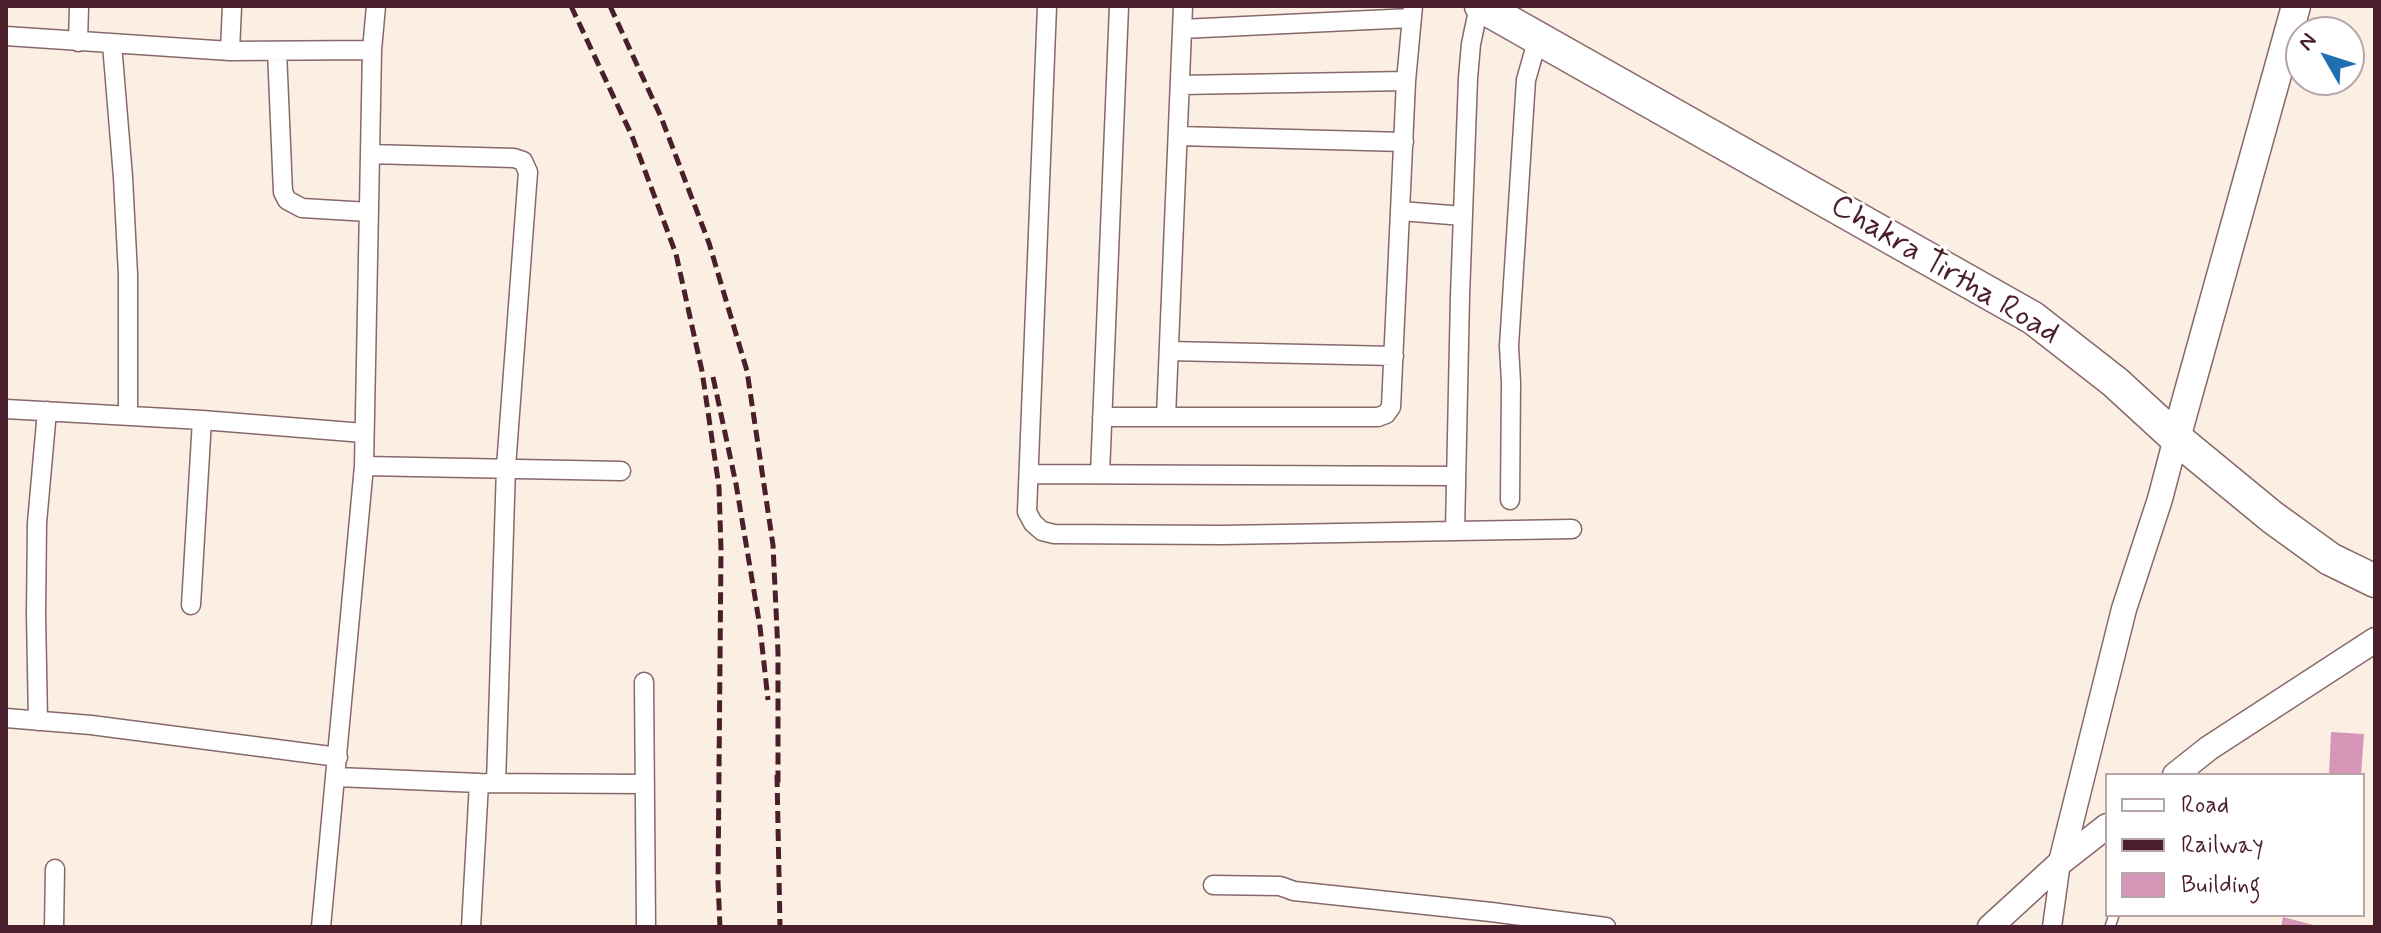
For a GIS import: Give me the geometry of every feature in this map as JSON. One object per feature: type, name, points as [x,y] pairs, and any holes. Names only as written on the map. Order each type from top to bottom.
[{"type":"highway","name":"Chakra Tirtha Road","points":[[1480,6],[2033,318],[2115,382],[2176,438],[2272,517],[2330,559],[2375,581]]},
{"type":"main road","points":[[2061,862],[2124,609],[2160,499],[2296,6]]},
{"type":"main road","points":[[2178,773],[2209,748],[2375,640]]},
{"type":"main road","points":[[1990,927],[2061,862],[2105,828]]},
{"type":"street","points":[[78,42],[79,6]]},
{"type":"street","points":[[230,51],[232,6]]},
{"type":"street","points":[[321,927],[364,466],[372,50],[376,6]]},
{"type":"street","points":[[1047,6],[1027,512],[1033,523],[1042,531],[1054,534],[1223,535],[1572,529]]},
{"type":"street","points":[[1100,474],[1119,6]]},
{"type":"street","points":[[1166,417],[1183,6]]},
{"type":"street","points":[[1455,531],[1468,78],[1471,44],[1480,6]]},
{"type":"street","points":[[1102,417],[1378,417],[1386,414],[1391,407],[1412,12],[1182,29]]},
{"type":"street","points":[[6,36],[230,51],[372,50]]},
{"type":"street","points":[[1510,500],[1509,346],[1526,80],[1538,38]]},
{"type":"street","points":[[112,44],[128,261],[128,415]]},
{"type":"street","points":[[277,51],[283,192],[287,200],[302,208],[369,212]]},
{"type":"street","points":[[1180,85],[1406,81]]},
{"type":"street","points":[[1178,136],[1404,142]]},
{"type":"street","points":[[370,154],[514,158],[523,161],[528,172],[506,467],[488,783],[471,927]]},
{"type":"street","points":[[1401,211],[1463,216]]},
{"type":"street","points":[[1169,351],[1394,356]]},
{"type":"street","points":[[6,409],[364,433]]},
{"type":"street","points":[[38,721],[37,523],[47,411]]},
{"type":"street","points":[[191,605],[202,420]]},
{"type":"street","points":[[364,466],[621,471]]},
{"type":"street","points":[[1029,474],[1456,476]]},
{"type":"street","points":[[644,682],[646,927]]},
{"type":"street","points":[[6,718],[91,725],[338,757]]},
{"type":"street","points":[[337,777],[488,783],[645,784]]},
{"type":"street","points":[[2052,927],[2061,862]]},
{"type":"street","points":[[54,927],[55,869]]},
{"type":"street","points":[[1213,885],[1280,886],[1294,891],[1606,927]]},
{"type":"building","points":[[2331,732],[2364,734],[2361,773],[2329,773]]},
{"type":"building","points":[[2283,917],[2317,926],[2281,927]]},
{"type":"railway","points":[[571,6],[632,136],[676,254],[702,371],[719,487],[720,927]]},
{"type":"railway","points":[[610,6],[661,117],[709,243],[747,371],[773,545],[778,652],[778,787]]},
{"type":"railway","points":[[713,377],[736,484],[760,627],[768,700]]},
{"type":"railway","points":[[777,775],[780,927]]}]
